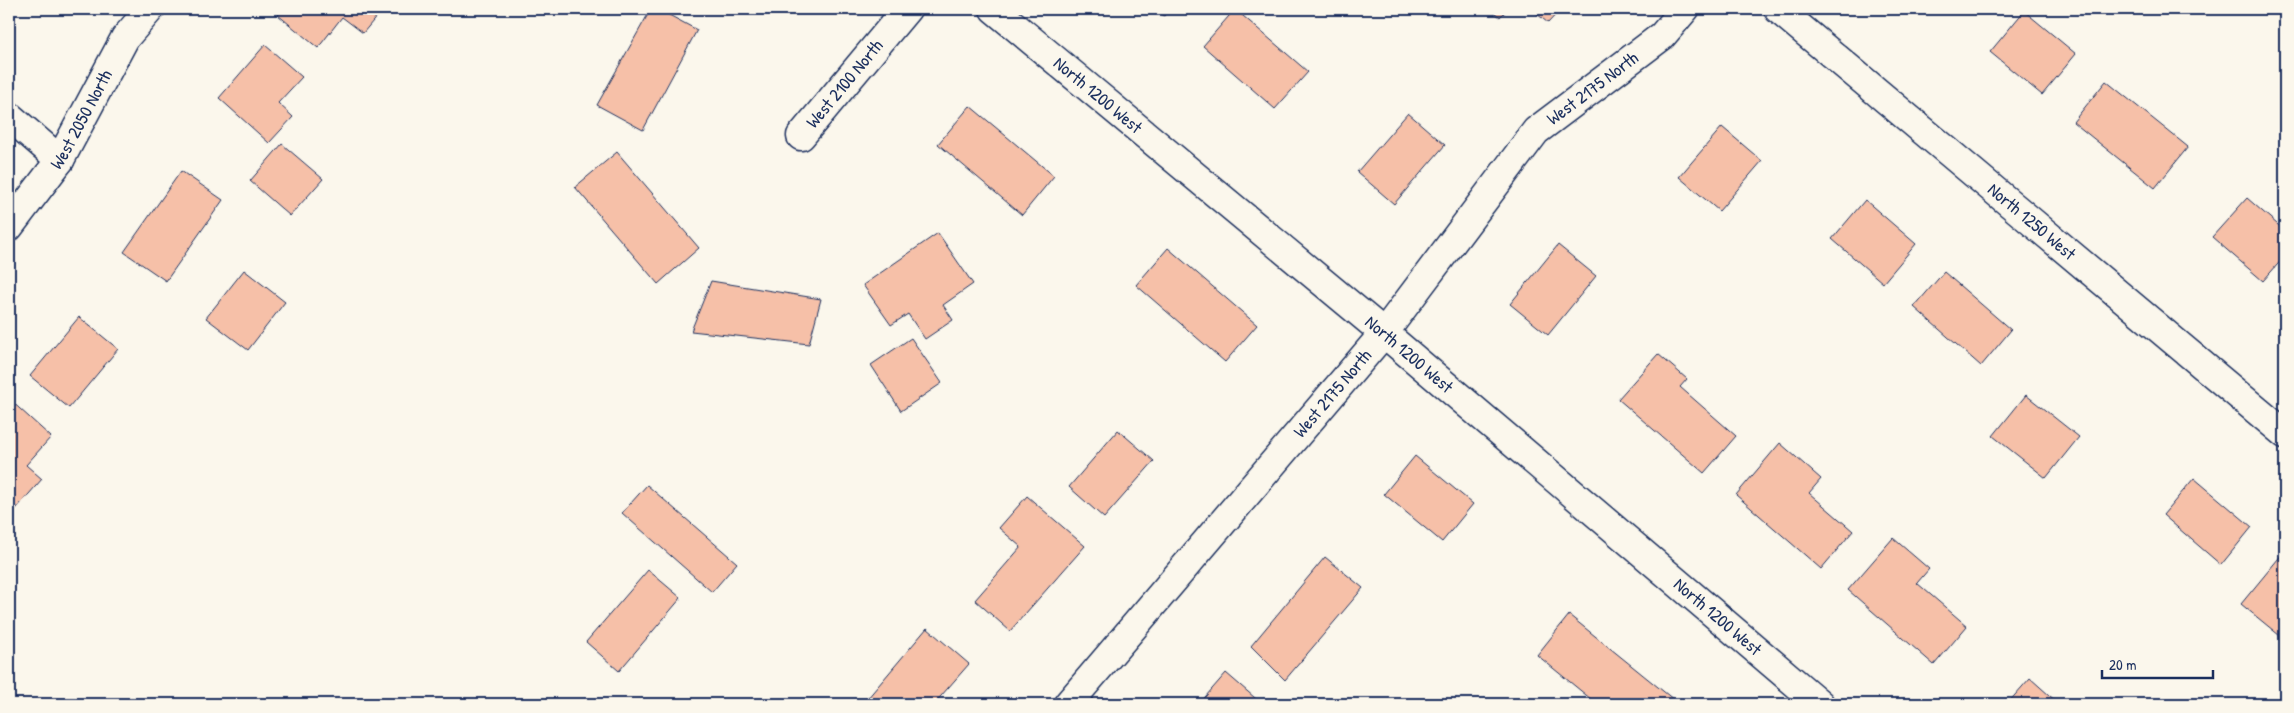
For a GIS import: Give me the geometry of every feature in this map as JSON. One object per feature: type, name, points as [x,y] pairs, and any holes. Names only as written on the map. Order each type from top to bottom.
[{"type":"street","name":"West 2050 North","points":[[9,227],[60,160],[125,38],[150,9]]},
{"type":"street","name":"West 2100 North","points":[[801,136],[906,9]]},
{"type":"street","name":"North 1200 West","points":[[994,9],[1384,333],[1817,703]]},
{"type":"street","name":"West 2175 North","points":[[1068,704],[1384,333],[1536,131],[1662,36],[1685,9]]},
{"type":"street","name":"North 1250 West","points":[[1778,9],[2285,434]]},
{"type":"street","points":[[9,116],[60,160]]},
{"type":"building","points":[[283,9],[383,9],[363,33],[342,17],[318,48],[278,15]]},
{"type":"building","points":[[651,9],[658,9],[697,30],[643,130],[597,105]]},
{"type":"building","points":[[1155,9],[1170,9],[1164,16]]},
{"type":"building","points":[[1235,9],[1308,72],[1275,109],[1203,46]]},
{"type":"building","points":[[1490,9],[1508,9],[1500,17]]},
{"type":"building","points":[[1531,9],[1561,9],[1548,23]]},
{"type":"building","points":[[2024,11],[2076,54],[2042,95],[1990,52]]},
{"type":"building","points":[[265,45],[302,77],[278,103],[293,117],[269,143],[219,98]]},
{"type":"building","points":[[2106,81],[2188,147],[2155,188],[2073,122]]},
{"type":"building","points":[[970,106],[1054,176],[1022,215],[938,144]]},
{"type":"building","points":[[1408,113],[1445,145],[1394,204],[1357,172]]},
{"type":"building","points":[[1722,127],[1762,161],[1719,211],[1679,177]]},
{"type":"building","points":[[282,144],[323,179],[290,216],[250,181]]},
{"type":"building","points":[[617,152],[699,248],[658,284],[575,187]]},
{"type":"building","points":[[181,171],[223,200],[166,281],[124,252]]},
{"type":"building","points":[[2247,198],[2285,231],[2285,256],[2263,281],[2212,237]]},
{"type":"building","points":[[1865,200],[1916,244],[1883,283],[1832,239]]},
{"type":"building","points":[[938,233],[973,284],[943,305],[953,320],[925,339],[908,314],[891,325],[863,285]]},
{"type":"building","points":[[1558,245],[1596,276],[1548,335],[1510,304]]},
{"type":"building","points":[[1168,248],[1257,325],[1225,362],[1136,285]]},
{"type":"building","points":[[244,270],[285,302],[248,350],[206,318]]},
{"type":"building","points":[[1944,272],[2011,330],[1981,366],[1914,307]]},
{"type":"building","points":[[711,281],[821,299],[809,344],[691,331]]},
{"type":"building","points":[[79,317],[118,349],[69,408],[30,376]]},
{"type":"building","points":[[911,338],[942,383],[901,411],[871,365]]},
{"type":"building","points":[[1658,354],[1687,379],[1680,387],[1736,436],[1704,473],[1618,399]]},
{"type":"building","points":[[2026,395],[2079,437],[2046,478],[1993,436]]},
{"type":"building","points":[[9,399],[51,437],[26,465],[42,479],[9,517]]},
{"type":"building","points":[[1118,430],[1154,461],[1104,518],[1069,487]]},
{"type":"building","points":[[1780,443],[1821,479],[1809,493],[1853,531],[1821,569],[1736,495]]},
{"type":"building","points":[[1415,456],[1473,504],[1442,542],[1384,494]]},
{"type":"building","points":[[2194,478],[2252,527],[2221,565],[2163,515]]},
{"type":"building","points":[[647,485],[737,563],[712,592],[622,513]]},
{"type":"building","points":[[1027,496],[1085,546],[1010,631],[975,600],[1021,547],[999,528]]},
{"type":"building","points":[[1893,538],[1929,569],[1917,583],[1967,626],[1934,665],[1848,590]]},
{"type":"building","points":[[2283,553],[2285,555],[2285,640],[2241,604]]},
{"type":"building","points":[[1325,557],[1363,588],[1285,680],[1251,646]]},
{"type":"building","points":[[648,570],[681,598],[619,671],[586,642]]},
{"type":"building","points":[[1569,615],[1679,704],[1597,704],[1537,655]]},
{"type":"building","points":[[927,628],[969,664],[934,704],[873,704],[867,699]]},
{"type":"building","points":[[1226,673],[1262,704],[1199,704]]},
{"type":"building","points":[[2030,678],[2059,704],[2007,704]]}]
